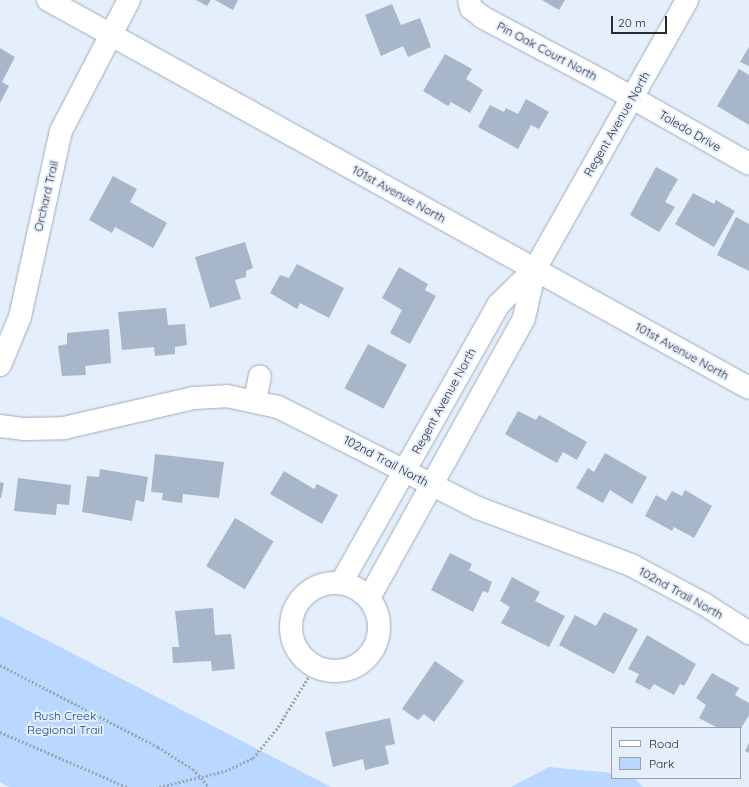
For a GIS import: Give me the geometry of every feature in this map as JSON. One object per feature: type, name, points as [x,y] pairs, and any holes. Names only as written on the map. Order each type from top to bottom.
[{"type":"street","name":"101st Avenue North","points":[[48,0],[749,388]]},
{"type":"street","name":"Orchard Trail","points":[[0,365],[20,317],[61,131],[129,0]]},
{"type":"street","name":"Pin Oak Court North","points":[[469,0],[471,8],[482,17],[632,98]]},
{"type":"street","name":"Regent Avenue North","points":[[341,583],[498,306],[535,269],[687,0]]},
{"type":"street","name":"Toledo Drive","points":[[632,98],[749,164]]},
{"type":"street","name":"Regent Avenue North","points":[[369,598],[524,318],[535,269]]},
{"type":"street","points":[[255,401],[260,376]]},
{"type":"street","name":"102nd Trail North","points":[[0,426],[25,429],[64,428],[194,398],[227,396],[278,407],[478,508],[632,565],[704,604],[749,633]]},
{"type":"street","points":[[341,583],[356,588],[369,598],[378,614],[380,632],[375,648],[367,657],[348,670],[331,672],[315,666],[300,656],[292,640],[290,622],[296,605],[307,592],[323,584],[341,583]]},
{"type":"path","points":[[0,665],[158,747],[200,776],[208,787]]},
{"type":"path","points":[[159,787],[225,771],[253,758],[278,727],[315,666]]},
{"type":"path","points":[[0,732],[126,787]]},
{"type":"green space","name":"Rush Creek Regional Trail","points":[[0,616],[331,787],[9,787],[0,782]]},
{"type":"green space","points":[[549,767],[611,773],[611,779],[636,779],[643,787],[511,787]]},
{"type":"building","points":[[196,0],[211,0],[207,6]]},
{"type":"building","points":[[215,0],[238,0],[233,10]]},
{"type":"building","points":[[542,0],[565,0],[559,10]]},
{"type":"building","points":[[392,4],[401,25],[420,18],[431,47],[408,57],[403,46],[381,56],[365,15]]},
{"type":"building","points":[[749,47],[749,66],[740,62]]},
{"type":"building","points":[[0,48],[15,57],[2,82],[9,86],[0,103]]},
{"type":"building","points":[[445,54],[472,69],[466,79],[483,90],[470,113],[451,102],[448,106],[423,91]]},
{"type":"building","points":[[739,69],[749,75],[749,125],[717,106]]},
{"type":"building","points":[[526,99],[549,112],[539,129],[531,125],[518,149],[478,127],[490,105],[504,112],[506,108],[518,114]]},
{"type":"building","points":[[656,167],[678,179],[665,202],[675,207],[659,232],[630,215]]},
{"type":"building","points":[[113,176],[137,189],[130,202],[167,223],[153,248],[115,227],[112,233],[89,220]]},
{"type":"building","points":[[693,193],[714,204],[716,200],[735,211],[714,247],[675,224]]},
{"type":"building","points":[[736,217],[749,224],[749,271],[717,255]]},
{"type":"building","points":[[245,242],[253,268],[246,271],[246,277],[235,280],[241,299],[210,308],[195,257]]},
{"type":"building","points":[[297,264],[344,288],[329,318],[300,303],[297,309],[270,293],[280,275],[289,278]]},
{"type":"building","points":[[399,267],[428,284],[425,290],[436,296],[410,344],[390,333],[402,310],[382,298]]},
{"type":"building","points":[[166,308],[168,325],[185,324],[187,345],[175,347],[175,354],[155,356],[154,347],[122,350],[118,312]]},
{"type":"building","points":[[109,329],[111,363],[85,366],[86,375],[62,376],[58,346],[67,344],[67,333]]},
{"type":"building","points":[[368,344],[407,365],[383,409],[345,388]]},
{"type":"building","points":[[518,411],[536,420],[539,415],[587,442],[577,460],[563,452],[557,463],[505,434]]},
{"type":"building","points":[[605,453],[647,477],[632,504],[610,490],[603,503],[576,488],[588,468],[594,472]]},
{"type":"building","points":[[155,454],[224,462],[219,498],[183,494],[182,503],[162,500],[163,493],[151,492]]},
{"type":"building","points":[[100,469],[148,477],[144,502],[136,500],[132,521],[82,512],[87,476],[99,477]]},
{"type":"building","points":[[284,471],[314,489],[317,484],[338,495],[322,524],[270,494]]},
{"type":"building","points":[[18,478],[71,485],[69,505],[57,504],[56,515],[14,511]]},
{"type":"building","points":[[0,482],[4,483],[1,498],[0,498]]},
{"type":"building","points":[[685,490],[712,506],[694,538],[674,527],[672,531],[645,516],[656,495],[666,501],[672,491],[682,496]]},
{"type":"building","points":[[235,518],[274,541],[245,589],[206,566]]},
{"type":"building","points":[[450,553],[472,564],[469,570],[492,582],[488,593],[483,591],[473,612],[431,590]]},
{"type":"building","points":[[512,577],[540,592],[535,601],[565,616],[549,647],[501,623],[510,607],[500,601]]},
{"type":"building","points":[[213,608],[215,635],[231,634],[235,669],[212,671],[211,661],[173,663],[172,647],[179,647],[175,611]]},
{"type":"building","points":[[604,612],[638,629],[614,674],[559,645],[575,615],[596,626]]},
{"type":"building","points":[[647,635],[696,664],[684,686],[680,684],[674,695],[654,684],[650,690],[635,682],[639,674],[628,669]]},
{"type":"building","points":[[435,661],[464,681],[434,722],[424,714],[418,720],[402,709]]},
{"type":"building","points":[[712,673],[739,688],[735,695],[749,703],[749,715],[741,728],[741,727],[716,727],[699,718],[706,705],[696,698]]},
{"type":"building","points":[[390,718],[395,744],[385,746],[389,764],[365,770],[363,759],[333,767],[325,732]]},
{"type":"building","points":[[749,743],[749,753],[745,751]]}]
